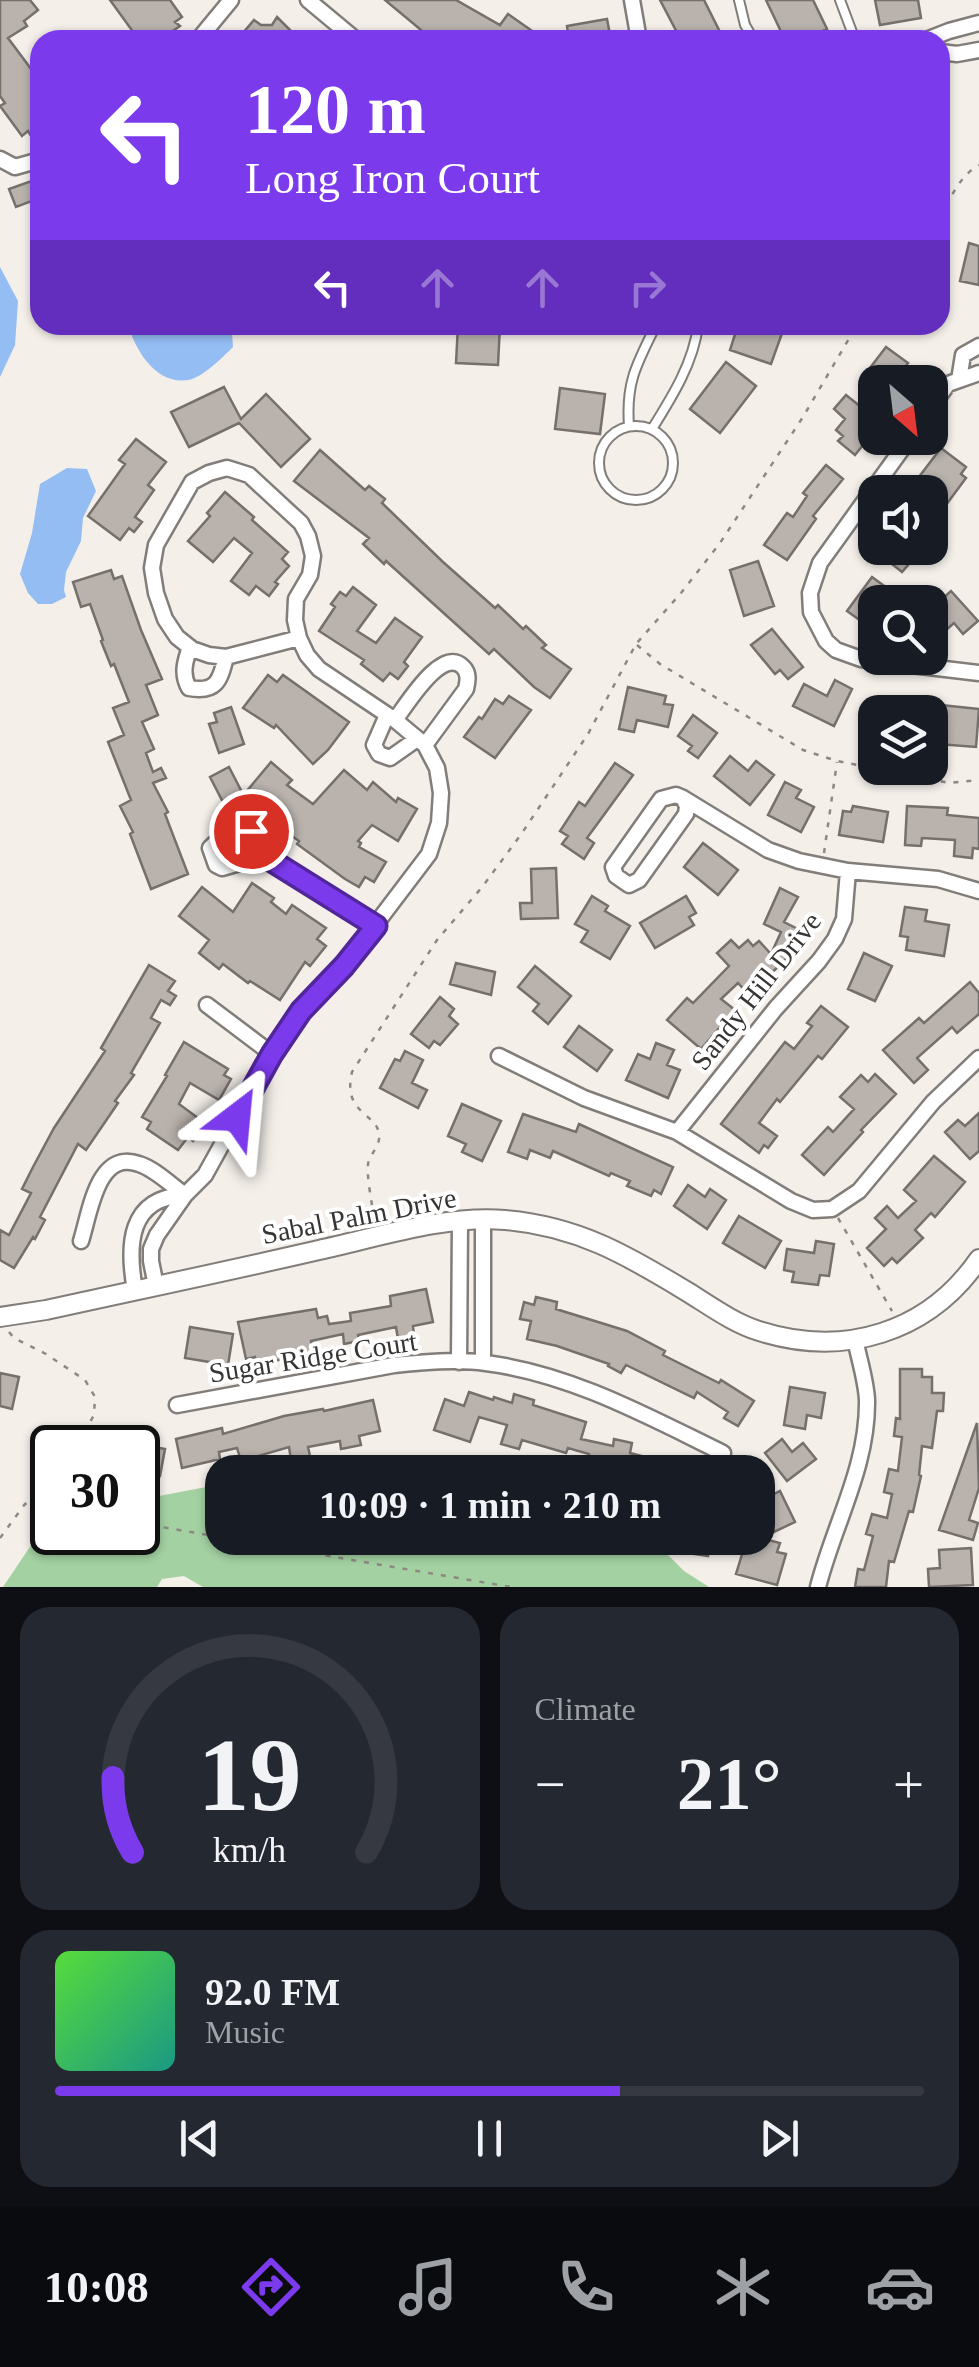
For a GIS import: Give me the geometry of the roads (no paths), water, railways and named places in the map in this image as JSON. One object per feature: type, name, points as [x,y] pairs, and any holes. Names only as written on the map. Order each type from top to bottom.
[{"type":"street","points":[[206,30],[230,0]]},
{"type":"street","points":[[308,0],[344,30]]},
{"type":"street","points":[[632,0],[637,30]]},
{"type":"street","points":[[950,31],[979,23]]},
{"type":"street","points":[[950,53],[979,50]]},
{"type":"street","points":[[0,159],[15,166],[30,162]]},
{"type":"street","points":[[959,380],[963,355],[979,346]]},
{"type":"street","points":[[948,384],[979,373]]},
{"type":"street","points":[[898,455],[820,564],[810,593],[811,612],[826,641],[836,650],[861,659],[979,673]]},
{"type":"street","points":[[156,1286],[151,1262],[158,1235],[185,1195],[205,1175],[272,1054],[301,1011],[344,966],[429,854],[440,822],[437,768],[421,742],[319,669],[298,638],[296,599],[310,575],[313,556],[300,523],[249,475],[228,468],[192,482],[156,545],[152,568],[165,619],[177,637],[209,655],[226,657],[298,638]]},
{"type":"street","points":[[190,647],[184,663],[185,681],[190,688],[210,688],[217,682],[226,657]]},
{"type":"street","points":[[457,662],[465,668],[466,689],[421,742],[390,758],[379,754],[374,745],[391,718],[436,668],[457,662]]},
{"type":"street","points":[[684,798],[686,814],[639,880],[628,885],[620,880],[613,867],[662,799],[676,794],[684,798],[768,850],[822,866],[938,879],[979,891]]},
{"type":"street","points":[[256,851],[376,926]]},
{"type":"street","name":"Sandy Hill Drive","points":[[677,1132],[835,938],[844,919],[848,870]]},
{"type":"street","points":[[207,1006],[272,1054]]},
{"type":"street","points":[[499,1056],[584,1098],[677,1132],[792,1202],[813,1210],[832,1208],[859,1191],[933,1102],[979,1058]]},
{"type":"street","points":[[81,1242],[101,1177],[113,1164],[142,1164],[185,1195]]},
{"type":"street","points":[[136,1290],[130,1256],[133,1232],[143,1211],[170,1196],[185,1195]]},
{"type":"street","points":[[483,1362],[484,1220]]},
{"type":"street","name":"Sabal Palm Drive","points":[[2,1322],[399,1232],[460,1222],[506,1220],[597,1240],[758,1330],[816,1340],[855,1339],[920,1318],[946,1299],[979,1259]]},
{"type":"street","name":"Sugar Ridge Court","points":[[459,1362],[460,1222]]},
{"type":"street","points":[[818,1587],[863,1448],[867,1397],[855,1339]]},
{"type":"street","name":"Sugar Ridge Court","points":[[176,1405],[394,1365],[483,1362],[534,1372],[584,1388],[723,1453]]},
{"type":"lane","points":[[739,0],[748,30]]},
{"type":"lane","points":[[840,0],[851,30]]},
{"type":"lane","points":[[629,426],[627,404],[632,374],[650,335]]},
{"type":"lane","points":[[652,429],[696,346],[697,335]]},
{"type":"lane","points":[[629,426],[652,429],[670,447],[672,473],[658,494],[646,499],[622,498],[604,482],[599,460],[602,448],[618,430],[629,426]]},
{"type":"water","points":[[0,267],[18,301],[15,345],[0,377]]},
{"type":"water","points":[[132,335],[232,335],[233,347],[200,375],[177,380],[157,372]]},
{"type":"water","points":[[67,468],[87,469],[96,491],[83,518],[81,541],[66,572],[66,597],[52,604],[38,604],[20,574],[40,484]]}]
